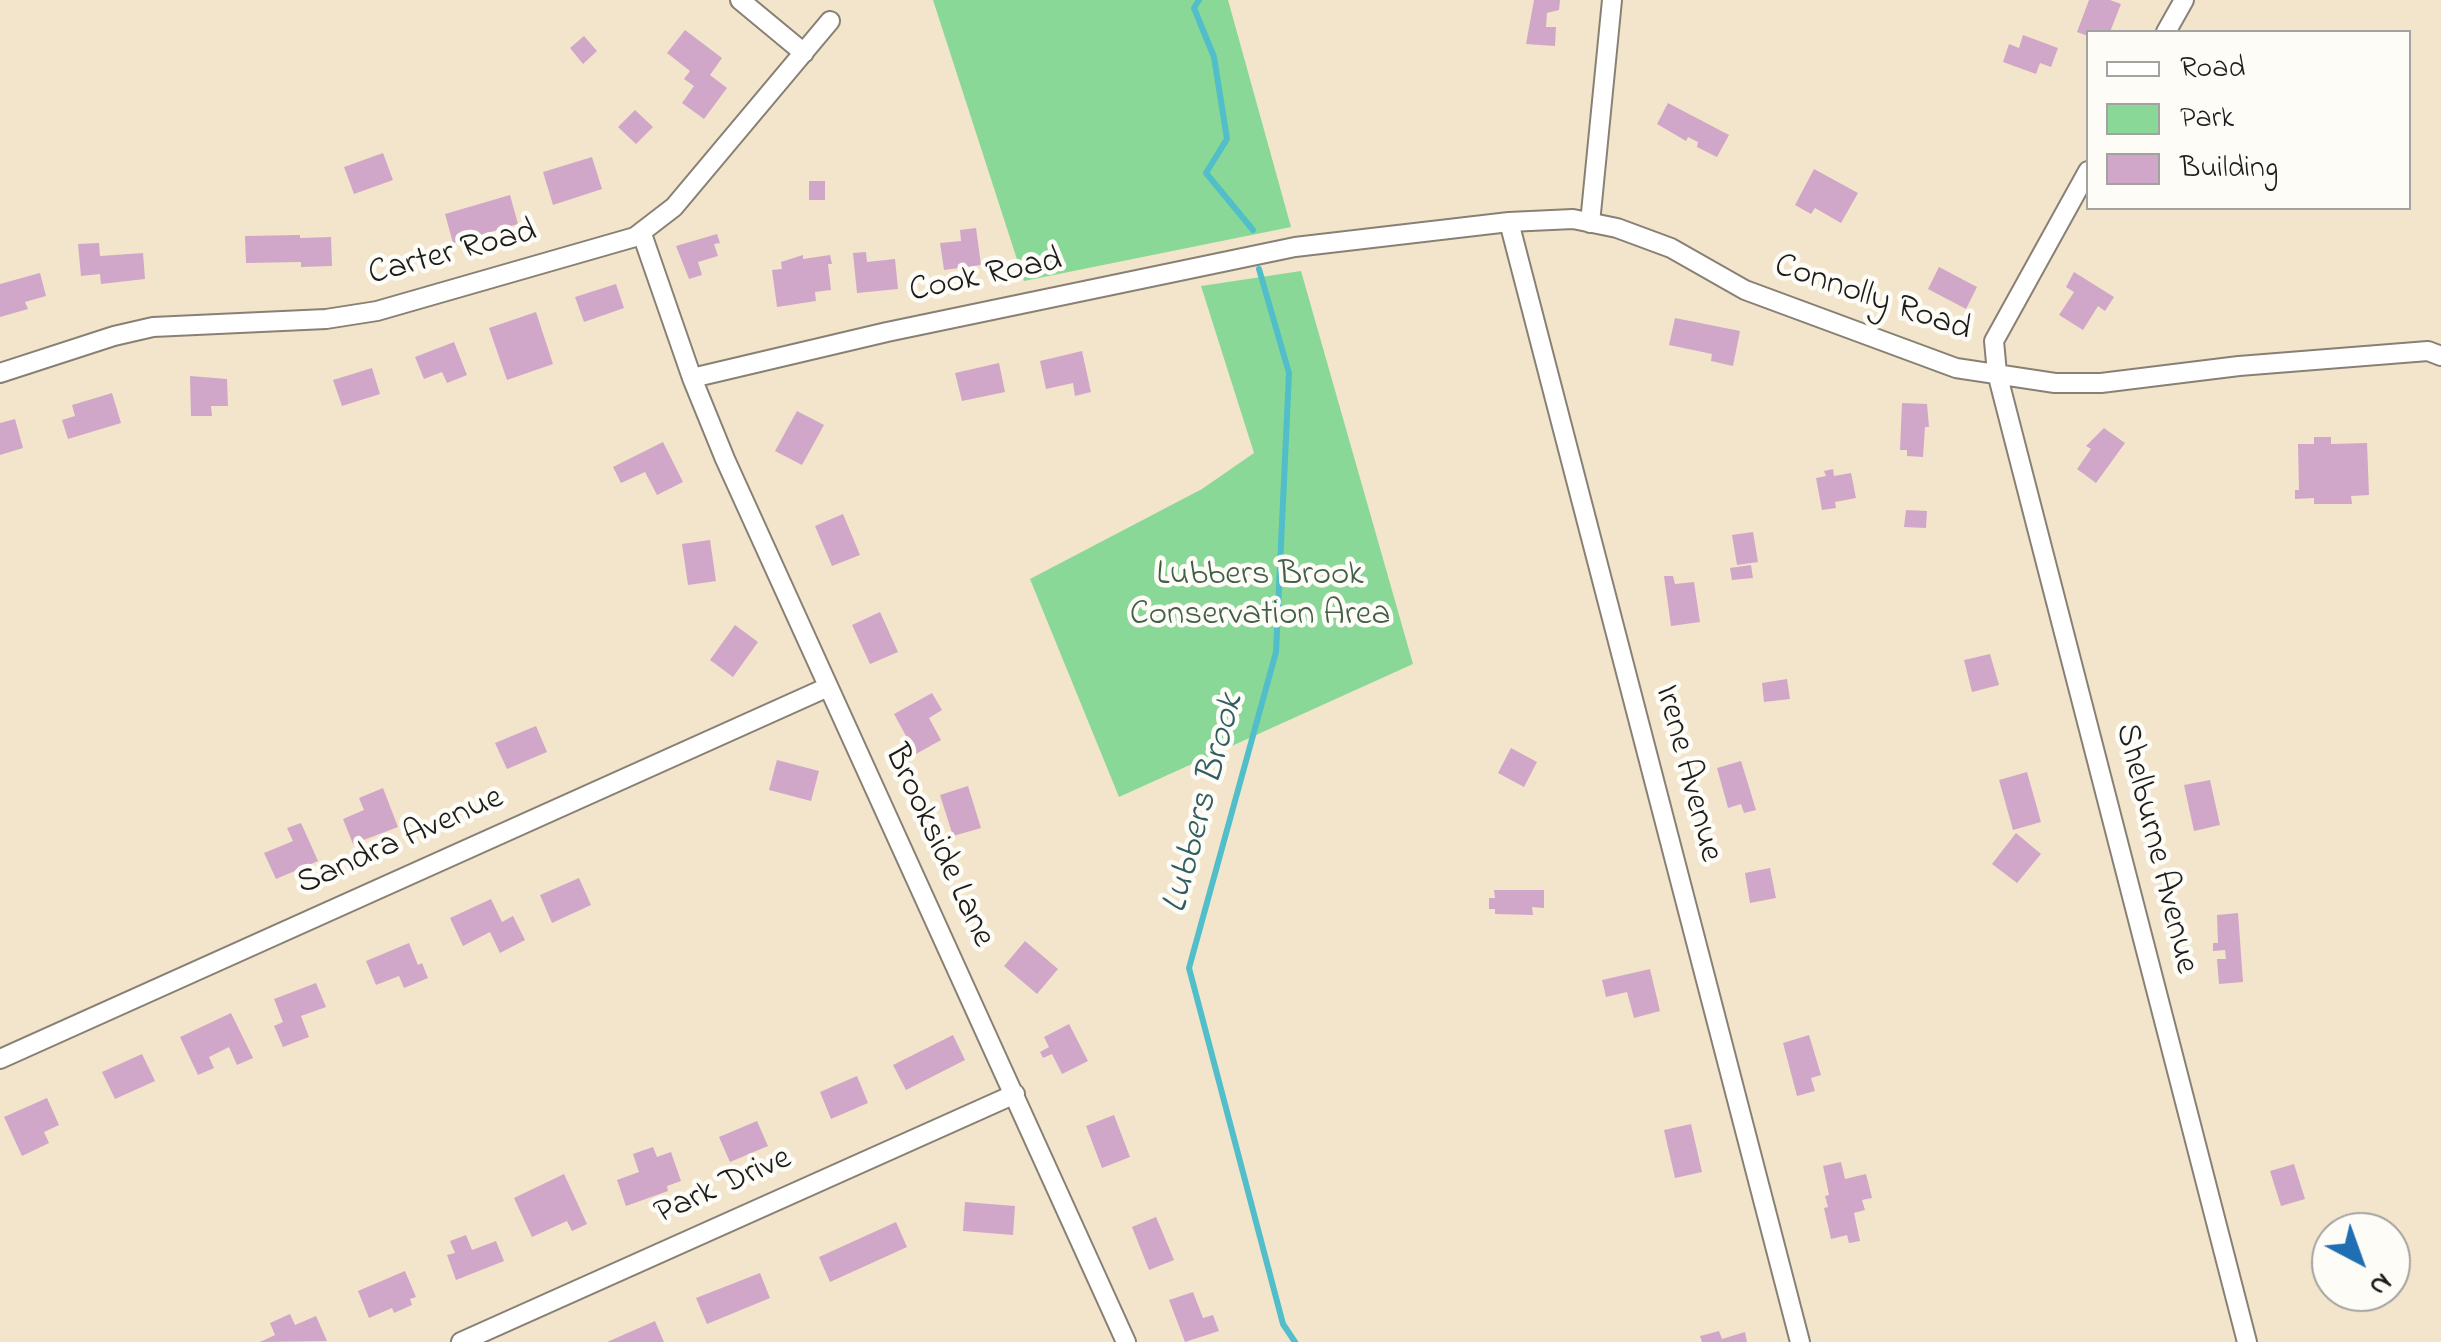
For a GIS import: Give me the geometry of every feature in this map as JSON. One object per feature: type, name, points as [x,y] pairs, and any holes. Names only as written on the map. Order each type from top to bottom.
[{"type":"street","points":[[740,0],[804,53]]},
{"type":"street","points":[[1590,223],[1612,0]]},
{"type":"street","points":[[2167,30],[2184,0]]},
{"type":"street","name":"Carter Road","points":[[0,373],[153,327],[294,321],[366,313],[642,234],[674,207],[830,22]]},
{"type":"street","points":[[1997,373],[1994,341],[2086,176]]},
{"type":"street","name":"Connolly Road","points":[[1295,248],[1509,222],[1573,219],[1617,228],[1671,248],[1745,290],[1956,368],[2055,383],[2102,382],[2428,351],[2441,356]]},
{"type":"street","name":"Irene Avenue","points":[[1509,222],[1800,1342]]},
{"type":"street","name":"Brookside Lane","points":[[642,234],[725,459],[1126,1342]]},
{"type":"street","name":"Cook Road","points":[[692,378],[888,332],[1295,248]]},
{"type":"street","name":"Shelburne Avenue","points":[[1997,373],[2248,1342]]},
{"type":"street","name":"Sandra Avenue","points":[[0,1059],[828,687]]},
{"type":"street","name":"Park Drive","points":[[460,1342],[1015,1094]]},
{"type":"green space","points":[[933,0],[1228,0],[1291,227],[1024,281]]},
{"type":"green space","name":"Lubbers Brook Conservation Area","points":[[1301,271],[1413,664],[1119,797],[1030,579],[1202,489],[1254,453],[1201,286]]},
{"type":"building","points":[[1534,0],[1560,0],[1559,10],[1547,13],[1546,27],[1556,27],[1555,46],[1526,44]]},
{"type":"building","points":[[2089,0],[2121,4],[2111,30],[2086,30],[2086,35],[2077,32]]},
{"type":"building","points":[[685,30],[722,58],[710,75],[727,88],[704,119],[682,103],[694,86],[684,79],[690,71],[667,53]]},
{"type":"building","points":[[2023,35],[2058,48],[2051,67],[2040,63],[2036,74],[2003,62],[2009,44],[2019,48]]},
{"type":"building","points":[[584,36],[597,51],[583,64],[570,48]]},
{"type":"building","points":[[1668,103],[1729,135],[1717,157],[1697,147],[1698,142],[1688,137],[1686,141],[1657,124]]},
{"type":"building","points":[[635,110],[653,127],[636,144],[618,127]]},
{"type":"building","points":[[383,153],[393,180],[354,194],[344,167]]},
{"type":"building","points":[[592,157],[602,189],[553,205],[543,172]]},
{"type":"building","points":[[1814,169],[1858,193],[1841,223],[1815,208],[1811,214],[1795,205]]},
{"type":"building","points":[[809,181],[825,181],[825,200],[809,200]]},
{"type":"building","points":[[510,195],[518,224],[453,243],[445,214]]},
{"type":"building","points":[[976,228],[981,265],[944,270],[940,243],[961,241],[960,230]]},
{"type":"building","points":[[717,234],[720,243],[714,244],[718,256],[698,262],[702,275],[689,279],[676,246]]},
{"type":"building","points":[[245,236],[331,237],[332,266],[246,263]]},
{"type":"building","points":[[99,243],[100,256],[143,253],[145,279],[101,284],[100,274],[81,276],[78,244]]},
{"type":"building","points":[[866,252],[867,262],[895,259],[898,289],[857,293],[853,253]]},
{"type":"building","points":[[803,255],[803,259],[830,255],[831,290],[815,292],[816,301],[777,307],[772,270],[782,269],[781,262]]},
{"type":"building","points":[[1939,267],[1977,287],[1966,309],[1928,289]]},
{"type":"building","points":[[2074,272],[2114,297],[2105,311],[2098,306],[2083,330],[2059,315],[2074,292],[2066,287]]},
{"type":"building","points":[[40,273],[46,296],[25,302],[28,309],[0,317],[0,284]]},
{"type":"building","points":[[616,284],[624,308],[584,322],[575,297]]},
{"type":"building","points":[[536,312],[553,364],[507,380],[489,328]]},
{"type":"building","points":[[1675,318],[1740,331],[1733,366],[1711,361],[1712,354],[1669,345]]},
{"type":"building","points":[[454,342],[467,375],[447,383],[442,372],[424,379],[415,357]]},
{"type":"building","points":[[1082,351],[1091,392],[1075,396],[1073,383],[1046,389],[1040,361]]},
{"type":"building","points":[[999,363],[1005,392],[962,401],[955,373]]},
{"type":"building","points":[[372,368],[380,394],[342,406],[333,380]]},
{"type":"building","points":[[190,376],[227,379],[228,406],[211,406],[212,416],[191,416]]},
{"type":"building","points":[[112,393],[121,423],[68,439],[62,420],[75,416],[72,405]]},
{"type":"building","points":[[1902,403],[1927,404],[1929,427],[1925,427],[1923,457],[1907,456],[1907,450],[1900,450]]},
{"type":"building","points":[[797,411],[824,425],[802,465],[775,451]]},
{"type":"building","points":[[15,419],[23,448],[0,455],[0,423]]},
{"type":"building","points":[[2104,428],[2125,443],[2096,483],[2077,469],[2091,449],[2086,446]]},
{"type":"building","points":[[2314,437],[2331,437],[2331,444],[2367,443],[2369,495],[2351,496],[2352,504],[2314,504],[2314,498],[2295,499],[2295,490],[2299,490],[2298,444],[2314,444]]},
{"type":"building","points":[[663,442],[683,482],[657,495],[645,472],[621,483],[613,467]]},
{"type":"building","points":[[1833,469],[1834,476],[1851,473],[1856,498],[1835,502],[1836,508],[1822,510],[1816,478]]},
{"type":"building","points":[[1906,510],[1927,511],[1926,528],[1904,527]]},
{"type":"building","points":[[843,514],[860,555],[832,566],[815,526]]},
{"type":"building","points":[[1753,532],[1758,562],[1737,565],[1732,535]]},
{"type":"building","points":[[710,540],[716,581],[688,585],[682,544]]},
{"type":"building","points":[[1751,565],[1753,578],[1732,580],[1730,568]]},
{"type":"building","points":[[1664,576],[1673,576],[1675,584],[1694,582],[1700,622],[1671,626]]},
{"type":"building","points":[[880,612],[898,652],[870,664],[852,625]]},
{"type":"building","points":[[735,625],[758,642],[733,677],[710,660]]},
{"type":"building","points":[[1990,654],[1999,685],[1972,692],[1964,660]]},
{"type":"building","points":[[1787,679],[1790,699],[1764,702],[1762,683]]},
{"type":"building","points":[[932,693],[942,710],[929,718],[941,740],[916,754],[894,714]]},
{"type":"building","points":[[536,726],[547,752],[507,769],[495,743]]},
{"type":"building","points":[[1511,748],[1537,762],[1524,787],[1498,773]]},
{"type":"building","points":[[777,760],[819,771],[811,801],[769,790]]},
{"type":"building","points":[[1741,761],[1756,810],[1744,813],[1741,804],[1728,808],[1717,768]]},
{"type":"building","points":[[2027,772],[2041,822],[2013,830],[1999,780]]},
{"type":"building","points":[[2210,780],[2220,825],[2194,831],[2184,785]]},
{"type":"building","points":[[968,786],[981,828],[953,836],[940,795]]},
{"type":"building","points":[[383,788],[398,827],[353,844],[343,819],[364,810],[359,798]]},
{"type":"building","points":[[301,823],[318,861],[276,879],[264,853],[293,841],[287,828]]},
{"type":"building","points":[[2016,833],[2041,854],[2017,883],[1992,864]]},
{"type":"building","points":[[1770,868],[1776,898],[1750,903],[1745,873]]},
{"type":"building","points":[[579,878],[591,905],[552,923],[540,895]]},
{"type":"building","points":[[1494,890],[1544,890],[1544,908],[1532,907],[1533,915],[1495,914],[1495,909],[1489,909],[1489,898],[1495,898]]},
{"type":"building","points":[[491,899],[502,922],[513,916],[525,940],[500,953],[490,932],[463,946],[450,918]]},
{"type":"building","points":[[2238,913],[2243,982],[2219,984],[2217,959],[2226,959],[2225,950],[2213,951],[2213,943],[2218,943],[2217,915]]},
{"type":"building","points":[[1025,941],[1058,969],[1037,994],[1004,966]]},
{"type":"building","points":[[409,943],[428,978],[404,988],[399,976],[376,985],[366,961]]},
{"type":"building","points":[[1650,969],[1660,1011],[1634,1018],[1627,992],[1606,997],[1602,980]]},
{"type":"building","points":[[316,983],[326,1007],[301,1016],[309,1037],[283,1047],[274,1026],[283,1022],[274,999]]},
{"type":"building","points":[[231,1013],[253,1058],[237,1065],[229,1047],[209,1057],[214,1068],[198,1075],[180,1037]]},
{"type":"building","points":[[1069,1024],[1088,1061],[1062,1074],[1052,1054],[1043,1058],[1040,1052],[1049,1047],[1044,1037]]},
{"type":"building","points":[[953,1035],[965,1060],[906,1090],[893,1065]]},
{"type":"building","points":[[1809,1035],[1821,1075],[1811,1078],[1815,1091],[1797,1096],[1783,1043]]},
{"type":"building","points":[[142,1054],[155,1081],[115,1099],[102,1072]]},
{"type":"building","points":[[857,1076],[868,1103],[831,1119],[820,1092]]},
{"type":"building","points":[[47,1098],[59,1125],[44,1132],[49,1143],[22,1156],[4,1117]]},
{"type":"building","points":[[1114,1115],[1130,1157],[1102,1168],[1086,1126]]},
{"type":"building","points":[[757,1121],[768,1146],[730,1162],[719,1137]]},
{"type":"building","points":[[1691,1124],[1702,1172],[1675,1178],[1664,1130]]},
{"type":"building","points":[[653,1147],[657,1157],[671,1152],[681,1181],[667,1186],[668,1191],[626,1206],[617,1180],[639,1172],[633,1154]]},
{"type":"building","points":[[1841,1162],[1845,1179],[1866,1174],[1872,1198],[1862,1200],[1865,1210],[1854,1213],[1860,1241],[1849,1243],[1847,1235],[1831,1239],[1824,1208],[1828,1207],[1825,1196],[1829,1195],[1823,1166]]},
{"type":"building","points":[[2294,1164],[2305,1199],[2281,1206],[2270,1171]]},
{"type":"building","points":[[564,1174],[587,1224],[572,1231],[567,1221],[532,1237],[514,1198]]},
{"type":"building","points":[[965,1202],[1015,1206],[1013,1235],[963,1231]]},
{"type":"building","points":[[1156,1217],[1174,1260],[1149,1270],[1132,1227]]},
{"type":"building","points":[[896,1222],[907,1247],[830,1282],[819,1257]]},
{"type":"building","points":[[466,1235],[472,1250],[496,1241],[504,1261],[456,1280],[447,1255],[455,1253],[450,1241]]},
{"type":"building","points":[[405,1271],[416,1297],[410,1299],[412,1305],[369,1318],[358,1291]]},
{"type":"building","points":[[760,1273],[770,1298],[707,1324],[696,1298]]},
{"type":"building","points":[[1193,1292],[1203,1318],[1213,1315],[1219,1331],[1185,1342],[1169,1300]]},
{"type":"building","points":[[290,1314],[295,1325],[316,1316],[327,1341],[260,1342],[275,1335],[270,1323]]},
{"type":"building","points":[[655,1321],[664,1342],[607,1342]]},
{"type":"building","points":[[1719,1331],[1722,1339],[1745,1332],[1747,1342],[1702,1342],[1700,1336]]},
{"type":"waterway","name":"Lubbers Brook","points":[[1199,0],[1194,8],[1214,57],[1227,139],[1206,173],[1253,230]]},
{"type":"waterway","name":"Lubbers Brook","points":[[1259,269],[1289,373],[1276,652],[1189,968],[1283,1324],[1295,1342]]}]
